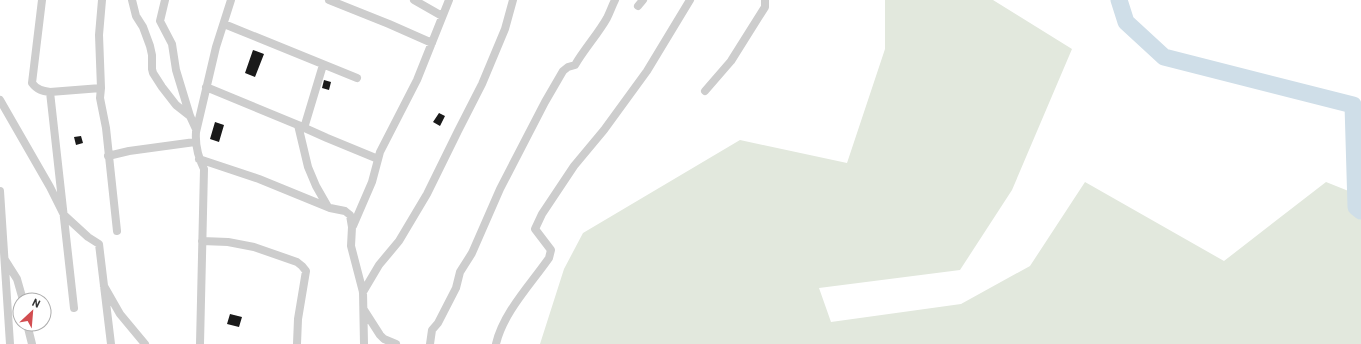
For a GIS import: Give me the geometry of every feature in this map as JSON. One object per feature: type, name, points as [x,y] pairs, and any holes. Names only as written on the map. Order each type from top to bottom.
[{"type":"street","points":[[42,0],[32,83],[40,90],[50,92],[102,88]]},
{"type":"street","points":[[102,0],[99,35],[102,88],[100,98],[106,128],[116,231]]},
{"type":"street","points":[[132,0],[136,16],[143,28],[150,46],[152,55],[152,69],[156,79],[176,104],[190,116]]},
{"type":"street","points":[[165,0],[160,21],[172,44],[176,70],[190,116],[196,129]]},
{"type":"street","points":[[200,344],[204,169],[199,158],[195,142],[196,129],[206,87],[231,0]]},
{"type":"street","points":[[329,0],[432,43]]},
{"type":"street","points":[[414,0],[442,16]]},
{"type":"street","points":[[352,227],[372,182],[380,152],[417,80],[449,0]]},
{"type":"street","points":[[363,292],[379,265],[399,242],[427,194],[482,84],[505,29],[513,0]]},
{"type":"street","points":[[430,344],[432,330],[438,323],[456,288],[460,272],[472,253],[500,189],[545,102],[564,72],[568,67],[575,65],[585,48],[608,17],[615,0]]},
{"type":"street","points":[[496,344],[498,335],[508,315],[549,258],[551,250],[535,229],[542,214],[574,166],[629,97],[647,71],[690,0]]},
{"type":"street","points":[[705,91],[736,54],[766,1]]},
{"type":"street","points":[[224,24],[356,78]]},
{"type":"street","points":[[323,64],[301,126],[308,167],[316,186],[328,207]]},
{"type":"street","points":[[206,87],[378,158]]},
{"type":"street","points":[[50,92],[74,308]]},
{"type":"street","points":[[0,100],[50,187],[64,215],[88,237],[99,244],[111,344]]},
{"type":"street","points":[[108,156],[129,151],[195,142]]},
{"type":"street","points":[[199,158],[259,179],[328,207],[347,212],[351,219],[352,227],[350,246],[363,292],[364,344]]},
{"type":"street","points":[[0,192],[10,344]]},
{"type":"street","points":[[202,241],[228,242],[254,247],[297,262],[302,266],[306,271],[298,319],[296,344]]},
{"type":"street","points":[[5,260],[17,279],[21,292]]},
{"type":"street","points":[[104,285],[120,314],[145,344]]},
{"type":"street","points":[[364,310],[380,335],[384,339],[396,344]]},
{"type":"street","points":[[29,332],[32,344]]},
{"type":"shaded area","points":[[885,0],[993,0],[1072,49],[1012,190],[960,270],[819,288],[831,322],[961,304],[1030,266],[1085,182],[1224,261],[1326,182],[1361,196],[1361,344],[540,344],[564,269],[583,233],[740,140],[847,163],[885,49]]},
{"type":"building","points":[[253,50],[264,54],[255,77],[245,73]]},
{"type":"building","points":[[324,80],[331,82],[329,90],[322,88]]},
{"type":"building","points":[[439,113],[445,116],[440,126],[433,122]]},
{"type":"building","points":[[215,122],[224,125],[219,142],[210,139]]},
{"type":"building","points":[[81,136],[83,143],[76,145],[74,137]]},
{"type":"building","points":[[230,314],[242,317],[239,327],[227,324]]},
{"type":"waterway","points":[[1119,0],[1126,22],[1164,57],[1353,105],[1356,207],[1361,211]]}]
